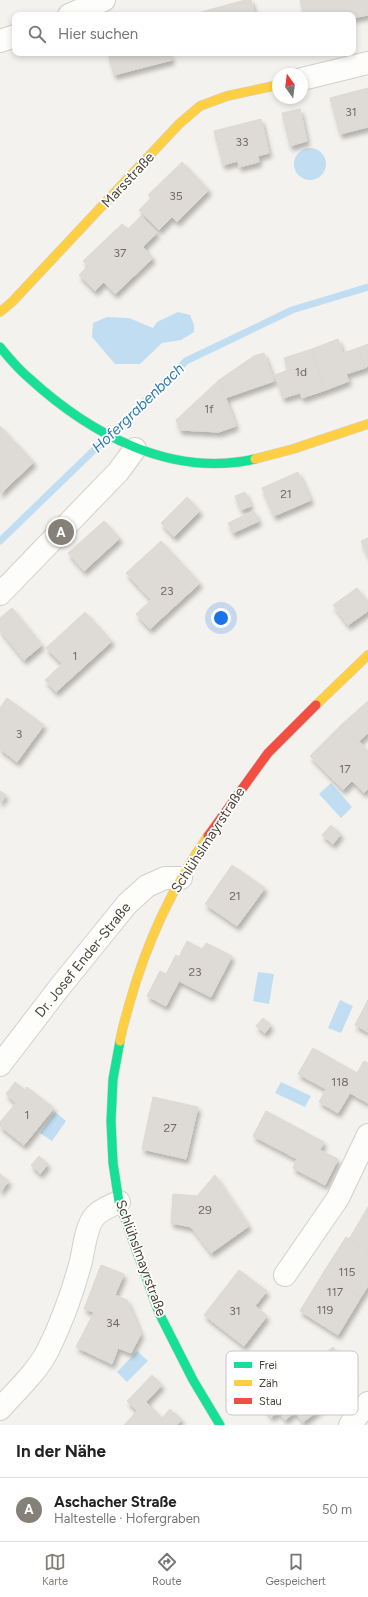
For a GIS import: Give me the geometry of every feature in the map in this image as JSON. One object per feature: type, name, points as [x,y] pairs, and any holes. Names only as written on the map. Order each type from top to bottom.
[{"type":"street","points":[[76,12],[104,0]]},
{"type":"street","points":[[0,41],[12,37]]},
{"type":"street","points":[[308,78],[368,63]]},
{"type":"street","name":"Marsstraße","points":[[0,312],[12,302],[80,231],[179,124],[200,106],[227,96],[272,86]]},
{"type":"street","points":[[0,347],[32,382],[66,410],[86,423],[135,448],[163,457],[192,462],[222,463],[246,461],[288,450],[368,424]]},
{"type":"street","points":[[0,594],[118,472],[135,448]]},
{"type":"street","name":"Schlühslmayrstraße","points":[[220,1425],[193,1380],[159,1313],[119,1202],[113,1163],[111,1121],[113,1079],[121,1035],[141,967],[159,920],[181,878],[222,815],[268,753],[333,687],[368,655]]},
{"type":"street","name":"Dr. Josef Ender-Straße","points":[[0,1065],[128,904],[147,886],[165,878],[181,878]]},
{"type":"street","points":[[285,1275],[338,1198],[368,1135]]},
{"type":"street","points":[[0,1409],[31,1374],[48,1351],[72,1291],[81,1263],[87,1233],[95,1216],[107,1207],[119,1202]]},
{"type":"street","points":[[350,1425],[368,1403]]},
{"type":"water","points":[[307,148],[313,148],[323,155],[326,164],[325,170],[319,177],[313,180],[307,180],[297,173],[294,167],[294,161],[301,151]]},
{"type":"water","points":[[178,312],[190,315],[194,325],[194,332],[181,340],[162,343],[140,364],[115,364],[92,337],[93,323],[107,317],[129,318],[153,328],[157,322]]},
{"type":"water","points":[[331,783],[352,807],[341,818],[319,794]]},
{"type":"water","points":[[258,972],[274,974],[269,1004],[253,1001]]},
{"type":"water","points":[[340,1000],[353,1006],[341,1033],[328,1028]]},
{"type":"water","points":[[281,1082],[311,1096],[305,1107],[275,1093]]},
{"type":"water","points":[[55,1112],[66,1121],[52,1141],[40,1133]]},
{"type":"water","points":[[137,1351],[148,1361],[127,1382],[117,1372]]},
{"type":"building","points":[[245,0],[251,0],[254,12],[201,12]]},
{"type":"building","points":[[300,0],[368,0],[368,15],[356,17],[356,12],[303,12]]},
{"type":"building","points":[[109,56],[171,56],[172,60],[114,75]]},
{"type":"building","points":[[368,88],[368,127],[340,134],[330,98]]},
{"type":"building","points":[[300,109],[307,141],[290,146],[282,113]]},
{"type":"building","points":[[261,119],[269,153],[258,156],[259,162],[239,167],[238,161],[223,165],[214,131]]},
{"type":"building","points":[[182,162],[209,190],[177,222],[172,217],[159,230],[139,210],[151,198],[148,195]]},
{"type":"building","points":[[141,216],[157,233],[143,247],[153,258],[115,294],[104,282],[95,291],[79,275],[88,266],[83,261],[122,224],[128,229]]},
{"type":"building","points":[[338,339],[343,353],[358,348],[365,368],[346,374],[349,381],[326,390],[312,349]]},
{"type":"building","points":[[368,344],[368,366],[365,368],[358,348]]},
{"type":"building","points":[[312,349],[326,390],[302,398],[300,393],[283,398],[275,375],[288,370],[284,358]]},
{"type":"building","points":[[264,353],[274,381],[225,398],[219,380],[254,356]]},
{"type":"building","points":[[219,380],[236,426],[219,432],[180,430],[176,420]]},
{"type":"building","points":[[0,426],[34,462],[0,494]]},
{"type":"building","points":[[298,472],[311,500],[274,516],[262,488]]},
{"type":"building","points":[[245,492],[251,506],[241,510],[235,496]]},
{"type":"building","points":[[187,497],[200,511],[174,537],[161,523]]},
{"type":"building","points":[[254,511],[259,521],[233,533],[228,523]]},
{"type":"building","points":[[104,521],[120,538],[84,571],[68,553]]},
{"type":"building","points":[[368,538],[368,557],[361,541]]},
{"type":"building","points":[[161,541],[200,583],[150,629],[136,614],[151,600],[126,573]]},
{"type":"building","points":[[357,588],[368,602],[368,611],[348,625],[333,605]]},
{"type":"building","points":[[12,608],[42,645],[24,660],[0,630],[0,618]]},
{"type":"building","points":[[85,612],[112,641],[56,692],[45,680],[62,664],[46,648]]},
{"type":"building","points":[[7,698],[44,725],[17,762],[0,749],[0,708]]},
{"type":"building","points":[[368,701],[368,733],[359,741],[342,724]]},
{"type":"building","points":[[342,724],[368,751],[368,789],[364,793],[352,781],[343,790],[310,756]]},
{"type":"building","points":[[0,791],[6,795],[0,803]]},
{"type":"building","points":[[331,825],[341,834],[333,844],[322,835]]},
{"type":"building","points":[[232,865],[265,888],[237,926],[205,904]]},
{"type":"building","points":[[187,941],[202,949],[206,943],[232,956],[211,997],[179,981],[166,1006],[147,996],[160,971],[166,974],[176,955],[179,957]]},
{"type":"building","points":[[368,1000],[368,1032],[355,1025]]},
{"type":"building","points":[[263,1018],[271,1025],[265,1033],[256,1026]]},
{"type":"building","points":[[313,1048],[357,1073],[364,1061],[368,1063],[368,1103],[350,1093],[338,1113],[319,1102],[326,1089],[298,1074]]},
{"type":"building","points":[[15,1082],[25,1090],[27,1087],[54,1108],[24,1145],[0,1126],[0,1122],[16,1103],[6,1094]]},
{"type":"building","points":[[153,1097],[198,1107],[186,1159],[142,1149]]},
{"type":"building","points":[[266,1111],[324,1142],[320,1150],[338,1159],[325,1185],[293,1168],[297,1159],[253,1136]]},
{"type":"building","points":[[39,1156],[48,1164],[40,1174],[31,1165]]},
{"type":"building","points":[[0,1174],[9,1181],[0,1192]]},
{"type":"building","points":[[215,1175],[249,1226],[211,1253],[191,1227],[171,1223],[173,1194],[197,1196]]},
{"type":"building","points":[[368,1207],[368,1251],[349,1239]]},
{"type":"building","points":[[346,1237],[368,1251],[368,1286],[361,1297],[323,1273]]},
{"type":"building","points":[[101,1265],[124,1274],[115,1295],[127,1300],[141,1334],[131,1353],[118,1348],[112,1364],[76,1347],[94,1312],[84,1309]]},
{"type":"building","points":[[239,1270],[267,1291],[255,1306],[267,1316],[244,1346],[204,1315]]},
{"type":"building","points":[[323,1273],[361,1297],[338,1335],[300,1311]]},
{"type":"building","points":[[333,1347],[336,1351],[328,1351]]},
{"type":"building","points":[[152,1375],[162,1385],[146,1402],[162,1418],[170,1409],[182,1420],[177,1425],[124,1425],[137,1411],[127,1401]]},
{"type":"building","points":[[281,1415],[291,1415],[285,1420]]},
{"type":"building","points":[[297,1415],[312,1415],[303,1422]]},
{"type":"waterway","name":"Hofergrabenbach","points":[[0,541],[186,361],[292,310],[368,287]]},
{"type":"traffic: fast","points":[[0,347],[21,371],[78,417],[133,447],[163,456],[193,462],[224,463],[255,459]]},
{"type":"traffic: fast","points":[[120,1041],[113,1079],[111,1121],[113,1163],[119,1202],[159,1313],[193,1380],[220,1425]]},
{"type":"traffic: slow","points":[[0,312],[12,302],[179,124],[200,106],[227,96],[272,86]]},
{"type":"traffic: slow","points":[[255,459],[293,449],[368,424]]},
{"type":"traffic: slow","points":[[316,705],[368,655]]},
{"type":"traffic: slow","points":[[120,1041],[143,960],[161,917],[183,875],[208,836]]},
{"type":"traffic: jam","points":[[208,836],[268,753],[316,705]]},
{"type":"place","name":"Aschacher Straße","points":[[61,532]]}]
